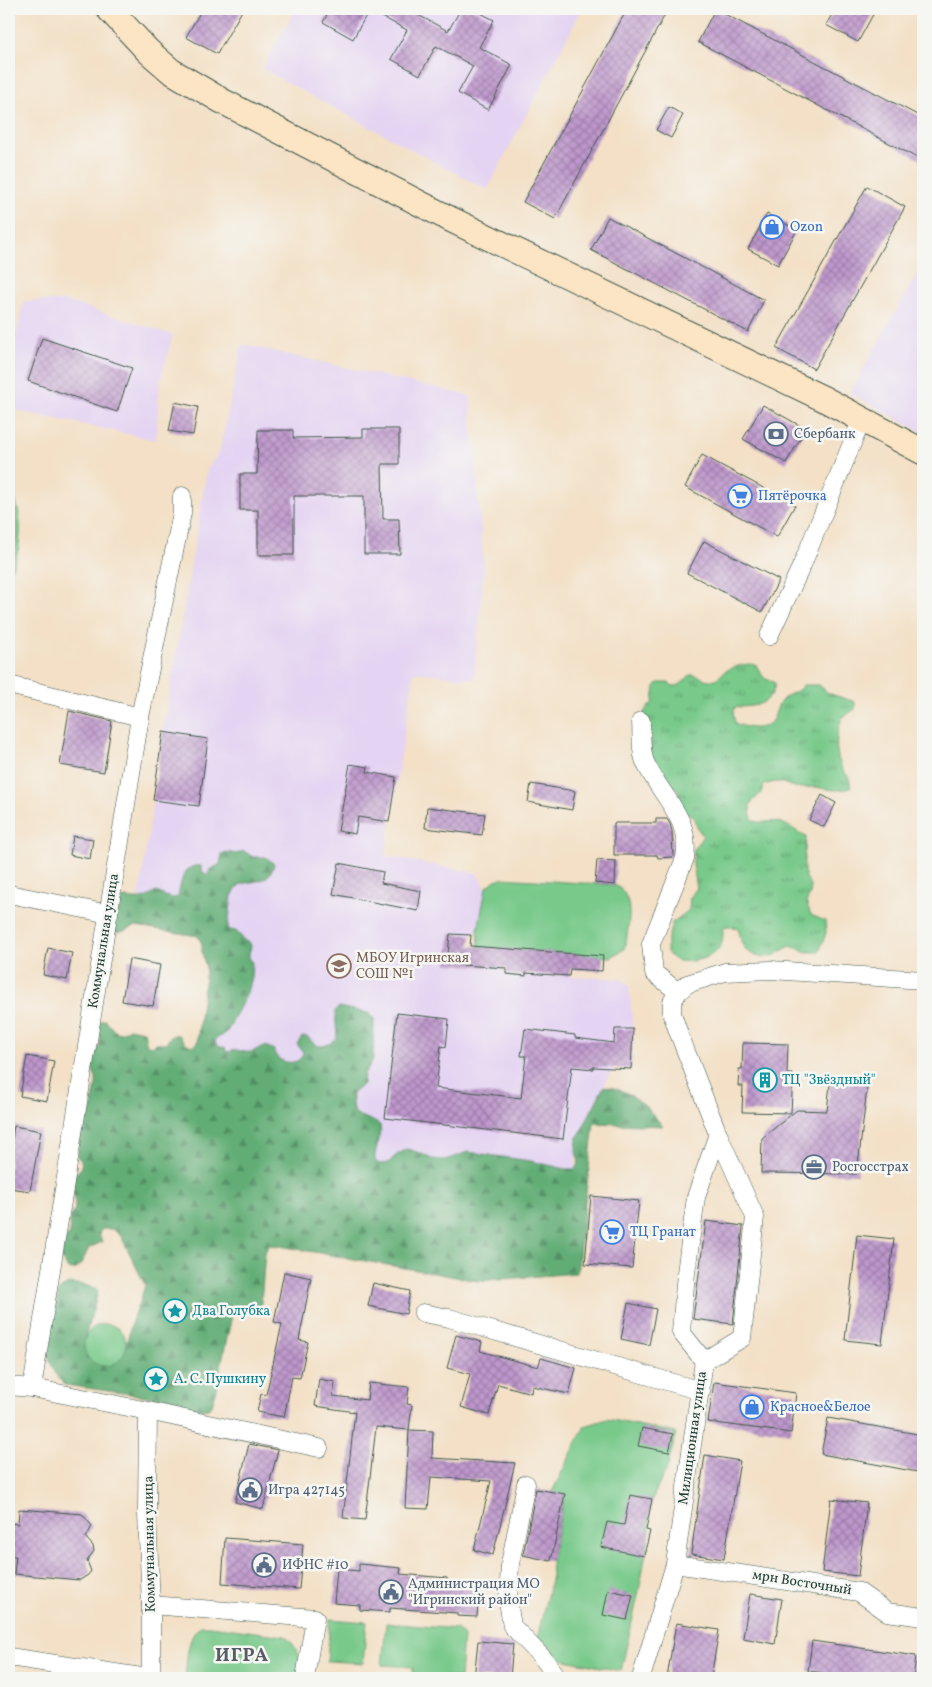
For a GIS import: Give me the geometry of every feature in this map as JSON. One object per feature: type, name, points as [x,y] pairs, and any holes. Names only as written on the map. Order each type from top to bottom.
[{"type":"street","points":[[109,9],[148,51],[171,71],[222,101],[450,219],[824,399],[923,452]]},
{"type":"street","points":[[769,636],[802,566],[862,419]]},
{"type":"street","name":"Коммунальная улица","points":[[32,1388],[140,717],[182,513],[182,496]]},
{"type":"street","points":[[9,685],[140,717]]},
{"type":"street","points":[[641,721],[645,762],[672,807],[681,818],[686,832],[687,846],[686,858],[651,944],[654,974],[678,992],[687,984],[725,972],[771,970],[923,980]]},
{"type":"street","points":[[9,894],[109,914]]},
{"type":"street","name":"Милиционная улица","points":[[641,1678],[675,1564],[704,1360],[742,1338],[755,1218],[718,1134],[672,1014],[672,1002],[678,992]]},
{"type":"street","points":[[704,1360],[681,1332],[686,1273],[696,1197],[718,1134]]},
{"type":"street","points":[[423,1313],[449,1318],[700,1390]]},
{"type":"street","points":[[9,1386],[32,1388],[148,1411],[319,1448]]},
{"type":"street","name":"Коммунальная улица","points":[[9,1657],[150,1678],[151,1605],[147,1514],[148,1411]]},
{"type":"street","points":[[526,1484],[510,1564],[508,1601],[512,1626],[542,1657],[556,1675],[556,1678]]},
{"type":"street","name":"мрн Восточный","points":[[675,1564],[860,1592],[887,1612],[923,1616]]},
{"type":"street","points":[[151,1605],[315,1618],[305,1678]]},
{"type":"shaded area","points":[[296,9],[582,9],[487,190],[262,69]]},
{"type":"shaded area","points":[[923,263],[923,433],[850,393]]},
{"type":"shaded area","points":[[24,301],[66,301],[173,335],[160,382],[156,440],[9,409],[9,331],[17,333]]},
{"type":"shaded area","name":"МБОУ Игринская СОШ №1","points":[[242,344],[470,396],[484,570],[474,679],[414,672],[385,856],[477,873],[486,888],[478,930],[471,935],[450,934],[447,964],[502,968],[506,974],[525,976],[532,974],[621,979],[629,985],[633,1029],[631,1069],[613,1068],[577,1139],[569,1274],[484,1252],[195,1054],[211,930],[136,919],[163,732],[207,470],[220,450]]},
{"type":"green space","points":[[9,486],[20,518],[20,541],[9,574]]},
{"type":"green space","points":[[749,664],[756,665],[764,678],[775,683],[771,696],[761,703],[735,707],[733,712],[735,723],[740,725],[757,728],[767,725],[771,722],[783,699],[803,685],[819,685],[828,693],[855,702],[855,709],[842,718],[837,742],[837,754],[843,770],[849,778],[850,788],[836,790],[815,787],[800,788],[774,782],[764,785],[761,793],[750,804],[753,820],[781,823],[806,837],[804,869],[810,891],[806,902],[811,915],[825,921],[826,933],[819,952],[807,952],[791,946],[772,956],[762,957],[748,952],[742,944],[738,928],[728,926],[723,929],[722,943],[714,953],[703,959],[679,961],[673,959],[667,952],[667,942],[672,923],[689,910],[690,897],[697,888],[693,865],[694,848],[703,836],[692,817],[681,809],[678,802],[679,791],[671,784],[655,780],[643,732],[644,712],[653,702],[655,687],[658,683],[669,683],[678,686],[690,675],[712,680],[731,668]]},
{"type":"green space","points":[[244,851],[253,857],[266,857],[274,864],[269,875],[261,880],[239,885],[232,896],[228,927],[250,943],[251,977],[247,993],[227,1032],[216,1039],[215,1043],[220,1047],[225,1047],[226,1051],[229,1052],[238,1050],[250,1052],[266,1047],[274,1050],[275,1055],[283,1061],[293,1062],[301,1057],[303,1052],[297,1044],[302,1037],[308,1037],[314,1044],[320,1046],[330,1043],[337,1038],[335,1011],[339,1007],[368,1013],[374,1018],[373,1060],[364,1074],[363,1084],[352,1094],[352,1103],[355,1113],[380,1125],[381,1130],[375,1161],[380,1164],[388,1163],[407,1149],[432,1159],[445,1160],[468,1152],[575,1169],[579,1162],[576,1152],[577,1139],[604,1086],[630,1095],[650,1111],[663,1126],[594,1123],[577,1273],[478,1281],[269,1245],[265,1252],[261,1304],[258,1307],[238,1306],[233,1311],[213,1402],[210,1407],[198,1409],[180,1401],[65,1385],[56,1374],[48,1352],[50,1328],[59,1291],[71,1284],[95,1288],[98,1292],[85,1337],[85,1344],[124,1353],[134,1314],[145,1285],[121,1236],[112,1229],[102,1229],[99,1233],[102,1242],[89,1248],[77,1269],[69,1270],[61,1258],[63,1244],[70,1232],[69,1220],[75,1209],[75,1198],[72,1190],[74,1176],[82,1167],[81,1160],[77,1157],[81,1122],[91,1113],[95,1090],[96,1078],[91,1062],[92,1056],[100,1044],[100,1021],[105,1020],[116,1032],[125,1031],[129,1028],[144,1031],[147,1045],[154,1046],[156,1043],[166,1043],[171,1036],[179,1035],[185,1043],[192,1046],[197,1043],[206,968],[202,944],[198,936],[136,926],[116,933],[113,932],[113,914],[119,912],[122,899],[124,898],[141,899],[156,892],[169,897],[178,897],[186,871],[190,868],[201,866],[203,872],[207,875],[210,870],[220,864],[222,854],[226,852],[236,854]]},
{"type":"green space","points":[[502,878],[615,885],[626,896],[629,912],[626,944],[623,950],[611,957],[479,947],[478,930],[486,888],[495,880]]},
{"type":"green space","points":[[105,1324],[120,1330],[126,1345],[120,1360],[105,1366],[90,1360],[84,1345],[90,1330]]},
{"type":"green space","points":[[607,1419],[676,1433],[668,1466],[652,1499],[649,1514],[650,1531],[621,1671],[560,1659],[536,1643],[552,1575],[551,1561],[565,1495],[552,1492],[585,1426]]},
{"type":"green space","points":[[330,1619],[367,1622],[363,1663],[327,1661]]},
{"type":"green space","points":[[386,1623],[457,1629],[463,1635],[460,1678],[413,1675],[413,1667],[382,1665]]},
{"type":"green space","points":[[201,1626],[285,1636],[294,1645],[300,1658],[299,1678],[185,1678],[192,1636]]},
{"type":"building","points":[[202,9],[243,9],[217,54],[186,37]]},
{"type":"building","points":[[330,9],[407,9],[448,31],[461,9],[473,9],[494,20],[479,47],[512,65],[488,110],[458,93],[473,66],[436,46],[420,75],[391,59],[407,30],[369,10],[353,39],[323,22]]},
{"type":"building","points":[[627,9],[668,9],[555,219],[523,202]]},
{"type":"building","points":[[715,9],[923,118],[923,161],[698,42]]},
{"type":"building","points":[[835,9],[876,9],[858,42],[826,25]]},
{"type":"building","points":[[669,107],[683,115],[671,138],[656,130]]},
{"type":"building","points":[[867,186],[905,207],[814,369],[776,348]]},
{"type":"building","points":[[767,214],[797,230],[778,265],[748,249]]},
{"type":"building","points":[[608,217],[764,300],[748,332],[591,250]]},
{"type":"building","points":[[42,338],[132,368],[117,412],[28,381]]},
{"type":"building","points":[[175,402],[198,407],[193,435],[169,431]]},
{"type":"building","points":[[763,405],[806,429],[786,463],[743,439]]},
{"type":"building","points":[[363,429],[399,429],[399,464],[382,464],[383,519],[399,519],[400,554],[364,554],[364,496],[294,496],[294,555],[258,555],[258,510],[240,510],[240,474],[257,474],[258,430],[293,430],[293,438],[363,437]]},
{"type":"building","name":"Пятёрочка","points":[[702,455],[795,505],[777,537],[685,487]]},
{"type":"building","points":[[704,541],[779,580],[762,612],[687,573]]},
{"type":"building","points":[[69,711],[112,721],[104,772],[60,765]]},
{"type":"building","points":[[163,732],[208,739],[199,806],[153,800]]},
{"type":"building","points":[[350,764],[368,767],[367,772],[396,777],[389,822],[358,817],[355,834],[338,831]]},
{"type":"building","points":[[531,784],[575,791],[572,810],[528,802]]},
{"type":"building","points":[[822,795],[836,803],[824,827],[809,820]]},
{"type":"building","points":[[427,807],[485,814],[482,835],[425,828]]},
{"type":"building","points":[[656,819],[667,819],[670,824],[673,857],[658,858],[657,855],[614,855],[614,823],[656,823]]},
{"type":"building","points":[[73,836],[93,839],[90,859],[70,855]]},
{"type":"building","points":[[597,860],[616,861],[615,885],[595,883]]},
{"type":"building","points":[[339,863],[383,872],[381,883],[421,891],[418,911],[333,894]]},
{"type":"building","points":[[450,934],[471,935],[470,946],[603,956],[602,971],[570,969],[569,976],[526,973],[526,976],[506,974],[506,968],[447,964]]},
{"type":"building","points":[[48,948],[72,953],[67,980],[43,975]]},
{"type":"building","points":[[129,959],[160,965],[153,1006],[122,1001]]},
{"type":"building","points":[[397,1013],[449,1019],[446,1047],[441,1046],[436,1088],[521,1098],[526,1056],[521,1056],[525,1029],[575,1035],[575,1038],[614,1043],[615,1029],[633,1029],[631,1069],[572,1067],[563,1139],[385,1118]]},
{"type":"building","name":"ТЦ \"Звёздный\"","points":[[743,1043],[788,1044],[787,1074],[793,1074],[791,1113],[742,1112],[743,1086],[738,1086],[739,1069],[742,1069]]},
{"type":"building","points":[[27,1056],[54,1061],[47,1101],[20,1096]]},
{"type":"building","points":[[831,1076],[868,1080],[857,1174],[761,1173],[762,1138],[797,1110],[827,1111]]},
{"type":"building","points":[[14,1126],[41,1131],[30,1191],[9,1188],[9,1154]]},
{"type":"building","name":"ТЦ Гранат","points":[[591,1196],[639,1201],[632,1268],[585,1264]]},
{"type":"building","points":[[706,1221],[743,1226],[733,1324],[693,1319]]},
{"type":"building","points":[[857,1235],[894,1239],[882,1344],[845,1340]]},
{"type":"building","points":[[284,1272],[311,1278],[299,1340],[308,1342],[300,1378],[292,1377],[284,1417],[257,1412],[261,1394],[266,1395],[282,1324],[274,1322]]},
{"type":"building","points":[[373,1283],[410,1291],[406,1314],[368,1306]]},
{"type":"building","points":[[628,1303],[656,1309],[649,1345],[621,1339]]},
{"type":"building","points":[[456,1335],[482,1342],[480,1351],[538,1367],[541,1358],[576,1368],[569,1394],[532,1386],[531,1393],[498,1384],[489,1415],[461,1407],[470,1374],[447,1368]]},
{"type":"building","points":[[319,1379],[335,1382],[333,1396],[367,1400],[369,1383],[409,1387],[407,1404],[412,1405],[409,1430],[376,1427],[365,1520],[343,1518],[355,1412],[315,1406]]},
{"type":"building","points":[[714,1382],[796,1393],[791,1433],[708,1422]]},
{"type":"building","points":[[828,1418],[923,1435],[923,1473],[821,1454]]},
{"type":"building","points":[[642,1428],[673,1434],[669,1452],[638,1446]]},
{"type":"building","points":[[409,1430],[433,1431],[432,1458],[515,1463],[493,1555],[474,1550],[491,1481],[431,1477],[428,1509],[405,1508]]},
{"type":"building","points":[[249,1444],[278,1450],[263,1509],[235,1502]]},
{"type":"building","points":[[705,1455],[740,1461],[724,1559],[691,1554]]},
{"type":"building","points":[[536,1489],[565,1494],[551,1561],[523,1555]]},
{"type":"building","points":[[630,1495],[652,1499],[646,1530],[650,1531],[644,1556],[601,1547],[607,1522],[624,1525]]},
{"type":"building","points":[[831,1499],[867,1503],[858,1576],[822,1572]]},
{"type":"building","points":[[19,1509],[82,1514],[92,1526],[86,1538],[93,1546],[94,1551],[87,1561],[91,1571],[88,1575],[80,1580],[14,1574],[16,1556],[9,1556],[9,1523],[18,1524]]},
{"type":"building","points":[[225,1538],[303,1544],[299,1589],[222,1583]]},
{"type":"building","points":[[359,1564],[401,1568],[400,1574],[447,1578],[447,1584],[479,1587],[477,1617],[457,1616],[457,1613],[390,1608],[390,1612],[360,1610],[360,1605],[334,1603],[337,1569],[359,1571]]},
{"type":"building","points":[[608,1590],[633,1595],[627,1620],[603,1615]]},
{"type":"building","points":[[750,1594],[782,1599],[775,1644],[743,1638]]},
{"type":"building","points":[[676,1623],[719,1630],[711,1678],[667,1678]]},
{"type":"building","points":[[478,1641],[513,1644],[510,1678],[474,1678]]},
{"type":"building","points":[[812,1641],[916,1656],[913,1678],[858,1678],[808,1671]]},
{"type":"place","name":"Ozon","points":[[772,227]]},
{"type":"place","name":"Сбербанк","points":[[776,434]]},
{"type":"place","name":"Пятёрочка","points":[[740,496]]},
{"type":"place","name":"МБОУ Игринская СОШ №1","points":[[339,966]]},
{"type":"place","name":"ТЦ \"Звёздный\"","points":[[765,1080]]},
{"type":"place","name":"Росгосстрах","points":[[814,1167]]},
{"type":"place","name":"ТЦ Гранат","points":[[612,1232]]},
{"type":"place","name":"Два Голубка","points":[[175,1311]]},
{"type":"place","name":"А. С. Пушкину","points":[[156,1379]]},
{"type":"place","name":"Красное&Белое","points":[[752,1407]]},
{"type":"place","name":"Игра 427145","points":[[250,1490]]},
{"type":"place","name":"ИФНС #10","points":[[264,1565]]},
{"type":"place","name":"Администрация МО \"Игринский район\"","points":[[391,1592]]},
{"type":"district","name":"ИГРА","points":[[242,1656]]}]
